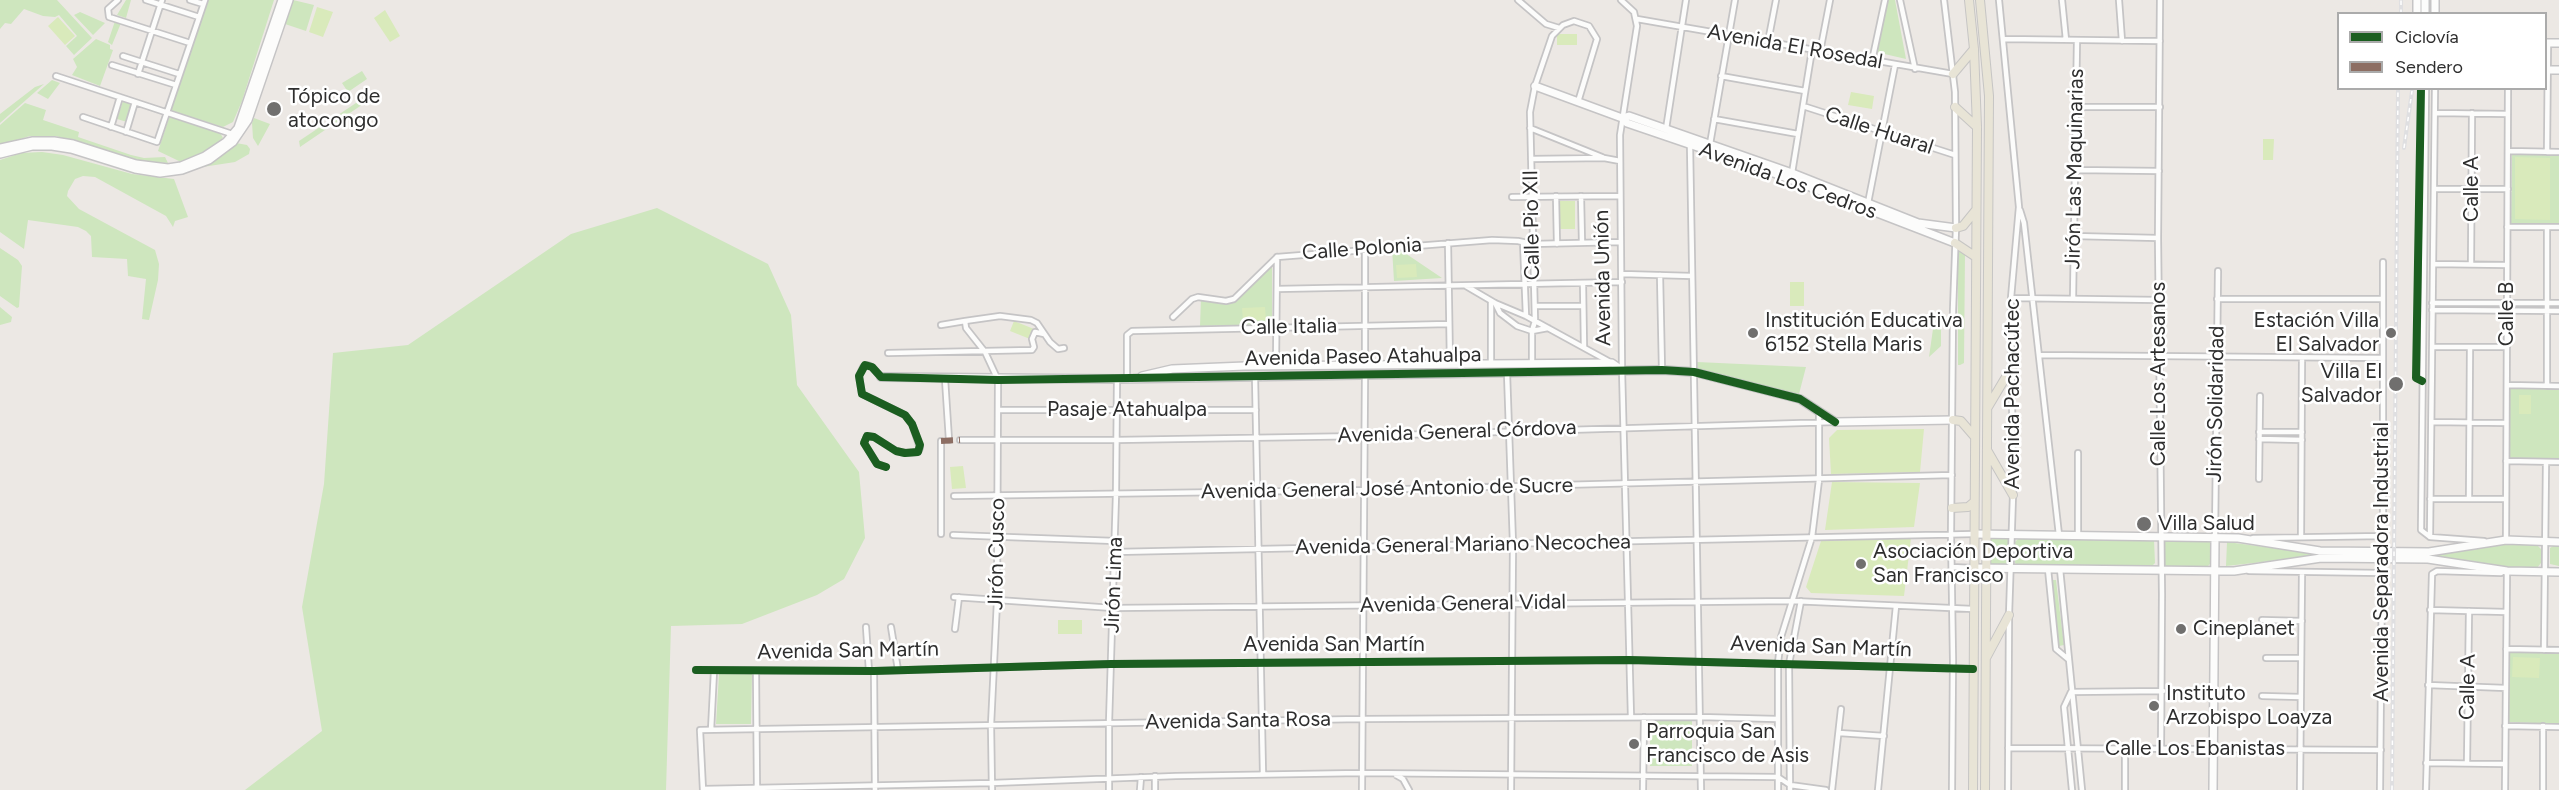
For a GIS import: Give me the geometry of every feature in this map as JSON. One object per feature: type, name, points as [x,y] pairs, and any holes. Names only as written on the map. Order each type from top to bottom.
[{"type":"main road","name":"Avenida Pachacútec","points":[[1969,0],[1974,50],[1977,127],[1973,790]]},
{"type":"main road","name":"Avenida Pachacútec","points":[[1980,0],[1989,96],[1985,790]]},
{"type":"main road","points":[[1953,74],[1974,50]]},
{"type":"main road","points":[[1956,107],[1977,127]]},
{"type":"main road","points":[[1977,187],[1989,187]]},
{"type":"main road","points":[[1956,228],[1962,226],[1976,210]]},
{"type":"main road","points":[[1955,243],[1976,256]]},
{"type":"main road","points":[[1987,409],[2013,365]]},
{"type":"main road","points":[[1953,420],[1961,421],[1975,436]]},
{"type":"main road","points":[[1986,449],[2013,495]]},
{"type":"main road","points":[[1952,508],[1968,507],[1974,502]]},
{"type":"main road","points":[[1985,659],[2009,615]]},
{"type":"street","points":[[118,0],[108,9],[108,16],[190,43]]},
{"type":"street","points":[[146,0],[161,2],[199,17]]},
{"type":"street","points":[[83,117],[157,142],[204,2],[189,0]]},
{"type":"street","points":[[0,148],[33,141],[54,141],[73,144],[136,164],[168,168],[181,166],[205,156],[236,136],[282,0]]},
{"type":"street","points":[[0,154],[23,148],[52,146],[71,149],[135,169],[169,173],[209,160],[226,148],[236,136],[253,106],[289,0]]},
{"type":"street","points":[[1518,0],[1546,24],[1559,28],[1574,21],[1582,23],[1589,26],[1597,39],[1578,102]]},
{"type":"street","points":[[1621,0],[1631,7],[1637,19]]},
{"type":"street","points":[[1666,129],[1686,0]]},
{"type":"street","points":[[1710,144],[1735,0]]},
{"type":"street","points":[[1768,42],[1776,0]]},
{"type":"street","points":[[1820,52],[1830,0]]},
{"type":"street","points":[[1872,61],[1885,0]]},
{"type":"street","points":[[1900,0],[1915,69]]},
{"type":"street","points":[[1944,0],[1956,107],[1951,534],[1952,790]]},
{"type":"street","name":"Avenida Pachacútec","points":[[2000,0],[2019,207],[2011,298],[2013,495],[2010,535],[2008,790]]},
{"type":"street","name":"Jirón Las Maquinarias","points":[[2062,0],[2066,40]]},
{"type":"street","points":[[2119,0],[2122,40]]},
{"type":"street","name":"Calle Los Artesanos","points":[[2160,0],[2158,238],[2163,691],[2161,749]]},
{"type":"street","points":[[138,74],[161,2]]},
{"type":"street","name":"Avenida El Rosedal","points":[[1637,19],[1953,74]]},
{"type":"street","name":"Avenida Unión","points":[[1631,717],[1622,370],[1620,161],[1622,118],[1637,19]]},
{"type":"street","name":"Calle Pio XII","points":[[1532,364],[1532,331],[1535,321],[1530,128],[1535,86],[1545,51],[1552,36],[1559,28]]},
{"type":"street","points":[[2004,39],[2160,41]]},
{"type":"street","name":"Jirón Las Maquinarias","points":[[2073,299],[2077,40]]},
{"type":"street","points":[[2547,152],[2547,43],[2559,43]]},
{"type":"street","points":[[1792,173],[1812,50]]},
{"type":"street","points":[[123,56],[179,74]]},
{"type":"street","points":[[112,65],[176,86]]},
{"type":"street","points":[[1868,202],[1895,65]]},
{"type":"street","points":[[2547,70],[2559,70]]},
{"type":"street","points":[[56,76],[236,136]]},
{"type":"street","points":[[1721,76],[1805,91]]},
{"type":"street","name":"Avenida Los Cedros","points":[[1535,86],[1622,118],[1627,123],[1771,172],[1955,243]]},
{"type":"street","name":"Avenida Separadora Industrial","points":[[2426,90],[2421,530],[2430,537]]},
{"type":"street","points":[[2435,90],[2430,537],[2493,542]]},
{"type":"street","name":"Calle B","points":[[2506,540],[2508,90]]},
{"type":"street","points":[[111,127],[120,97]]},
{"type":"street","points":[[126,132],[135,102]]},
{"type":"street","name":"Calle Huaral","points":[[1803,106],[1955,155]]},
{"type":"street","points":[[2076,107],[2160,107]]},
{"type":"street","points":[[2436,113],[2508,114]]},
{"type":"street","name":"Calle A","points":[[2471,264],[2472,113]]},
{"type":"street","name":"Avenida Los Cedros","points":[[1622,118],[1629,116],[1792,173],[1918,223],[1956,228]]},
{"type":"street","points":[[1714,119],[1798,134]]},
{"type":"street","points":[[1530,128],[1604,158]]},
{"type":"street","points":[[1690,145],[1701,790]]},
{"type":"street","points":[[2508,151],[2559,152]]},
{"type":"street","points":[[1531,159],[1604,158],[1620,161]]},
{"type":"street","points":[[2075,170],[2158,171]]},
{"type":"street","points":[[2435,189],[2508,189]]},
{"type":"street","points":[[1556,196],[1557,244]]},
{"type":"street","points":[[1581,196],[1582,243]]},
{"type":"street","points":[[1512,197],[1620,196]]},
{"type":"street","points":[[2019,207],[2024,223],[2059,535]]},
{"type":"street","points":[[1941,238],[1942,226]]},
{"type":"street","points":[[2507,226],[2559,227]]},
{"type":"street","points":[[2547,227],[2547,386]]},
{"type":"street","points":[[2074,236],[2158,238]]},
{"type":"street","name":"Calle Polonia","points":[[1277,256],[1506,240],[1532,244],[1621,243]]},
{"type":"street","name":"Calle Pio XII","points":[[1523,242],[1526,316]]},
{"type":"street","points":[[1448,243],[1450,364]]},
{"type":"street","points":[[1365,249],[1365,366]]},
{"type":"street","points":[[1276,366],[1277,256]]},
{"type":"street","points":[[1173,317],[1192,299],[1198,297],[1226,301],[1234,299],[1277,256]]},
{"type":"street","name":"Avenida Separadora Industrial","points":[[2380,790],[2383,262]]},
{"type":"street","points":[[2433,264],[2507,265]]},
{"type":"street","name":"Jirón Solidaridad","points":[[2213,790],[2218,271]]},
{"type":"street","points":[[1622,274],[1692,276]]},
{"type":"street","points":[[1660,275],[1662,370]]},
{"type":"street","points":[[1277,289],[1622,282]]},
{"type":"street","points":[[1583,283],[1584,347]]},
{"type":"street","points":[[1465,286],[1584,347],[1622,370]]},
{"type":"street","points":[[2011,298],[2159,300]]},
{"type":"street","points":[[2217,299],[2383,299]]},
{"type":"street","points":[[1493,302],[1507,319],[1532,331],[1548,328]]},
{"type":"street","points":[[1491,364],[1493,302]]},
{"type":"street","points":[[2432,303],[2559,303]]},
{"type":"street","points":[[1534,306],[1583,306]]},
{"type":"street","points":[[2432,310],[2559,311]]},
{"type":"street","points":[[940,325],[1014,316],[1037,323],[1050,342],[1058,349],[1064,348]]},
{"type":"street","name":"Jirón Cusco","points":[[964,321],[966,328],[985,352],[998,380],[998,538],[993,666],[992,790]]},
{"type":"street","name":"Calle Italia","points":[[1128,379],[1128,332],[1449,324]]},
{"type":"street","points":[[888,353],[1032,350],[1034,347],[1032,339],[1035,332],[1045,335]]},
{"type":"street","points":[[2433,347],[2507,347]]},
{"type":"street","points":[[2469,499],[2470,347]]},
{"type":"street","points":[[2039,355],[2382,358]]},
{"type":"street","points":[[2301,537],[2302,357]]},
{"type":"street","name":"Avenida Paseo Atahualpa","points":[[1128,379],[1172,369],[1612,363]]},
{"type":"street","points":[[881,377],[872,367],[868,365],[863,367],[859,376],[862,394],[905,415],[912,424],[920,448],[918,452],[896,451],[874,437],[867,436],[864,444],[877,464],[886,467]]},
{"type":"street","name":"Avenida Paseo Atahualpa","points":[[881,377],[1117,380],[1662,370],[1694,372],[1800,399],[1835,423]]},
{"type":"street","points":[[1507,373],[1513,544],[1511,790]]},
{"type":"street","points":[[1362,790],[1360,773],[1365,606],[1365,376]]},
{"type":"street","points":[[1255,378],[1263,774]]},
{"type":"street","points":[[945,379],[949,440]]},
{"type":"street","name":"Jirón Lima","points":[[1109,790],[1117,380]]},
{"type":"street","points":[[2506,385],[2559,386]]},
{"type":"street","points":[[2259,479],[2260,396]]},
{"type":"street","name":"Pasaje Atahualpa","points":[[998,410],[1256,410]]},
{"type":"street","points":[[1779,790],[1778,663],[1781,637],[1812,537],[1819,480],[1819,413]]},
{"type":"street","name":"Avenida General Córdova","points":[[960,440],[1365,436],[1624,427],[1953,420]]},
{"type":"street","points":[[2432,423],[2506,423]]},
{"type":"street","points":[[2259,432],[2302,432]]},
{"type":"street","points":[[2259,440],[2302,440]]},
{"type":"street","points":[[940,441],[941,534]]},
{"type":"street","points":[[2078,453],[2078,535]]},
{"type":"street","points":[[2506,461],[2559,462]]},
{"type":"street","points":[[2544,650],[2546,462]]},
{"type":"street","name":"Avenida General José Antonio de Sucre","points":[[954,496],[1365,490],[1952,475]]},
{"type":"street","points":[[2430,499],[2506,499]]},
{"type":"street","points":[[1974,534],[2383,538]]},
{"type":"street","name":"Avenida General Mariano Necochea","points":[[1115,552],[1974,534]]},
{"type":"street","points":[[953,535],[1115,541]]},
{"type":"street","points":[[2238,538],[2320,551],[2429,552],[2506,540],[2559,542]]},
{"type":"street","points":[[2235,571],[2321,558],[2428,559],[2507,572]]},
{"type":"street","points":[[1952,567],[2382,573]]},
{"type":"street","points":[[2048,569],[2056,649],[2068,659]]},
{"type":"street","points":[[2060,569],[2082,790]]},
{"type":"street","points":[[2300,790],[2302,572]]},
{"type":"street","points":[[2505,790],[2507,572]]},
{"type":"street","points":[[2426,790],[2430,610],[2433,573],[2559,572]]},
{"type":"street","name":"Avenida General Vidal","points":[[955,629],[956,597],[1113,608],[1793,601],[1973,609]]},
{"type":"street","points":[[1790,788],[1790,664],[1801,602]]},
{"type":"street","points":[[1878,790],[1896,606]]},
{"type":"street","points":[[2430,610],[2506,612]]},
{"type":"street","name":"Calle A","points":[[2467,763],[2469,611]]},
{"type":"street","points":[[2262,620],[2302,621]]},
{"type":"street","points":[[866,627],[871,671],[875,788]]},
{"type":"street","points":[[891,627],[898,670]]},
{"type":"street","points":[[2506,649],[2559,650]]},
{"type":"street","points":[[2266,658],[2301,658]]},
{"type":"street","name":"Avenida San Martín","points":[[696,670],[871,671],[1111,664],[1629,660],[1973,669]]},
{"type":"street","points":[[711,730],[714,671]]},
{"type":"street","points":[[756,671],[757,789]]},
{"type":"street","points":[[2428,686],[2506,688]]},
{"type":"street","points":[[2071,692],[2163,691]]},
{"type":"street","points":[[2071,692],[2064,707],[2073,790]]},
{"type":"street","points":[[2262,696],[2301,697]]},
{"type":"street","points":[[1832,790],[1841,709]]},
{"type":"street","name":"Avenida Santa Rosa","points":[[703,789],[700,730],[874,729],[1262,720],[1631,717],[1777,719]]},
{"type":"street","points":[[1643,790],[1644,717]]},
{"type":"street","points":[[2505,726],[2559,727]]},
{"type":"street","points":[[2543,726],[2543,790]]},
{"type":"street","points":[[1839,733],[1884,736]]},
{"type":"street","name":"Calle Los Ebanistas","points":[[2008,748],[2381,750]]},
{"type":"street","points":[[2125,748],[2125,790]]},
{"type":"street","points":[[2426,763],[2505,764]]},
{"type":"street","points":[[703,789],[875,788],[1155,776],[1360,773],[1778,777],[1790,788],[1826,790]]},
{"type":"street","points":[[1394,774],[1403,779],[1409,790]]},
{"type":"street","points":[[1155,776],[1155,790]]},
{"type":"street","points":[[1140,790],[1141,777]]},
{"type":"green space","points":[[0,0],[57,0],[92,38],[74,55],[66,46],[77,36],[59,15],[43,16],[24,9],[11,24],[5,23],[0,29]]},
{"type":"green space","points":[[126,0],[131,0],[126,18],[117,15]]},
{"type":"green space","points":[[208,0],[274,0],[242,101],[233,122],[223,127],[171,111]]},
{"type":"green space","points":[[293,0],[314,5],[306,31],[285,24]]},
{"type":"green space","points":[[1886,0],[1895,0],[1906,59],[1876,52]]},
{"type":"green space","points":[[317,7],[333,12],[323,37],[309,32]]},
{"type":"green space","points":[[385,10],[400,36],[390,42],[374,18]]},
{"type":"green space","points":[[80,12],[105,23],[93,35],[74,15]]},
{"type":"green space","points":[[58,17],[75,36],[65,45],[48,26]]},
{"type":"green space","points":[[115,21],[121,23],[112,45],[108,42]]},
{"type":"green space","points":[[1557,34],[1577,34],[1577,45],[1557,45]]},
{"type":"green space","points":[[96,39],[110,45],[110,49],[113,50],[100,86],[72,75],[77,67],[73,59]]},
{"type":"green space","points":[[362,71],[367,79],[348,92],[342,83]]},
{"type":"green space","points":[[52,80],[60,83],[48,99],[37,93]]},
{"type":"green space","points":[[44,84],[0,123],[0,114],[35,87]]},
{"type":"green space","points":[[1851,92],[1874,96],[1872,109],[1848,105]]},
{"type":"green space","points":[[368,95],[369,100],[300,147],[299,141]]},
{"type":"green space","points":[[123,101],[133,104],[127,122],[117,119]]},
{"type":"green space","points":[[25,103],[46,110],[43,120],[79,132],[78,137],[144,158],[165,157],[168,163],[136,161],[56,136],[30,136],[0,145],[0,125]]},
{"type":"green space","points":[[170,115],[219,131],[223,138],[207,151],[181,162],[158,151]]},
{"type":"green space","points":[[254,118],[270,124],[258,146],[253,138]]},
{"type":"green space","points":[[2263,139],[2274,139],[2273,160],[2263,160]]},
{"type":"green space","points":[[236,143],[247,145],[250,149],[249,154],[235,162],[196,168],[225,153]]},
{"type":"green space","points":[[42,152],[63,155],[132,174],[174,179],[188,217],[175,221],[173,227],[166,216],[95,177],[83,176],[75,179],[67,196],[79,209],[155,250],[159,264],[158,280],[149,320],[142,319],[146,279],[128,276],[127,259],[92,257],[91,236],[86,231],[78,227],[28,220],[24,249],[0,232],[0,160],[21,153]]},
{"type":"green space","points":[[2512,154],[2559,155],[2559,224],[2511,224]]},
{"type":"green space","points":[[2515,157],[2550,158],[2550,220],[2515,219]]},
{"type":"green space","points":[[1559,201],[1575,201],[1575,229],[1560,229]]},
{"type":"green space","points":[[657,208],[768,264],[791,315],[797,385],[859,472],[865,538],[844,579],[817,595],[742,624],[671,626],[666,790],[245,790],[322,731],[302,607],[324,484],[333,353],[408,345],[571,234]]},
{"type":"green space","points":[[0,248],[18,260],[22,266],[19,307],[17,308],[0,296]]},
{"type":"green space","points":[[1392,248],[1399,249],[1442,278],[1394,281]]},
{"type":"green space","points":[[1958,251],[1965,254],[1964,363],[1960,365],[1958,365]]},
{"type":"green space","points":[[1416,264],[1417,277],[1397,278],[1396,265]]},
{"type":"green space","points":[[1270,266],[1272,267],[1272,324],[1200,326],[1201,298],[1230,303]]},
{"type":"green space","points":[[1790,282],[1804,282],[1804,306],[1790,306]]},
{"type":"green space","points":[[0,307],[12,317],[11,322],[0,325]]},
{"type":"green space","points":[[1265,307],[1266,320],[1243,320],[1242,308]]},
{"type":"green space","points":[[1014,321],[1034,329],[1030,339],[1010,331]]},
{"type":"green space","points":[[1934,322],[1941,322],[1941,346],[1929,357]]},
{"type":"green space","points":[[1697,362],[1806,367],[1799,394],[1696,370]]},
{"type":"green space","points":[[2510,388],[2559,388],[2559,459],[2509,459]]},
{"type":"green space","points":[[2519,395],[2531,395],[2531,414],[2519,414]]},
{"type":"green space","points":[[1924,429],[1920,472],[1831,474],[1829,438],[1837,430]]},
{"type":"green space","points":[[963,466],[966,488],[952,489],[950,467]]},
{"type":"green space","name":"Asociación Deportiva San Francisco","points":[[1832,482],[1920,483],[1914,527],[1825,530]]},
{"type":"green space","points":[[1991,537],[2008,537],[2008,566],[1991,565]]},
{"type":"green space","points":[[2020,537],[2154,540],[2155,563],[2151,567],[2017,565],[2015,563],[2015,542]]},
{"type":"green space","name":"Asociación Deportiva San Francisco","points":[[1911,538],[1904,596],[1811,593],[1806,587],[1821,541]]},
{"type":"green space","points":[[2167,539],[2207,540],[2210,542],[2210,564],[2207,567],[2164,566],[2163,542]]},
{"type":"green space","points":[[2227,542],[2326,555],[2226,566]]},
{"type":"green space","points":[[2493,544],[2537,545],[2542,550],[2541,563],[2537,568],[2506,568],[2433,556]]},
{"type":"green space","points":[[2559,546],[2559,566],[2550,564],[2550,548]]},
{"type":"green space","points":[[2051,580],[2056,580],[2064,645],[2059,646]]},
{"type":"green space","points":[[1058,620],[1082,620],[1082,634],[1058,634]]},
{"type":"green space","points":[[2508,652],[2559,653],[2559,724],[2508,722]]},
{"type":"green space","points":[[2513,657],[2540,658],[2539,678],[2512,677]]},
{"type":"green space","points":[[719,674],[752,674],[751,724],[716,724]]},
{"type":"green space","points":[[1650,721],[1692,721],[1692,766],[1650,766]]},
{"type":"railway","points":[[2401,0],[2401,12]]},
{"type":"railway","points":[[2392,790],[2398,90]]},
{"type":"railway","points":[[2404,148],[2412,91]]},
{"type":"marked path","points":[[941,441],[960,440]]},
{"type":"cycle path","points":[[2421,90],[2416,378],[2422,381]]},
{"type":"cycle path","points":[[886,467],[877,464],[864,443],[867,436],[874,437],[896,451],[905,453],[918,452],[920,445],[912,424],[905,415],[862,394],[859,376],[865,365],[872,367],[881,377],[998,380],[1662,370],[1694,372],[1800,399],[1835,422]]},
{"type":"cycle path","points":[[696,670],[874,671],[1111,664],[1629,660],[1973,669]]},
{"type":"place","name":"Tópico de atocongo","points":[[274,109]]},
{"type":"place","name":"Institución Educativa 6152 Stella Maris","points":[[1753,333]]},
{"type":"place","name":"Estación Villa El Salvador","points":[[2391,333]]},
{"type":"place","name":"Villa El Salvador","points":[[2396,384]]},
{"type":"place","name":"Villa Salud","points":[[2144,524]]},
{"type":"place","name":"Asociación Deportiva San Francisco","points":[[1861,564]]},
{"type":"place","name":"Cineplanet","points":[[2181,629]]},
{"type":"place","name":"Instituto Arzobispo Loayza","points":[[2154,706]]},
{"type":"place","name":"Parroquia San Francisco de Asis","points":[[1634,744]]}]
